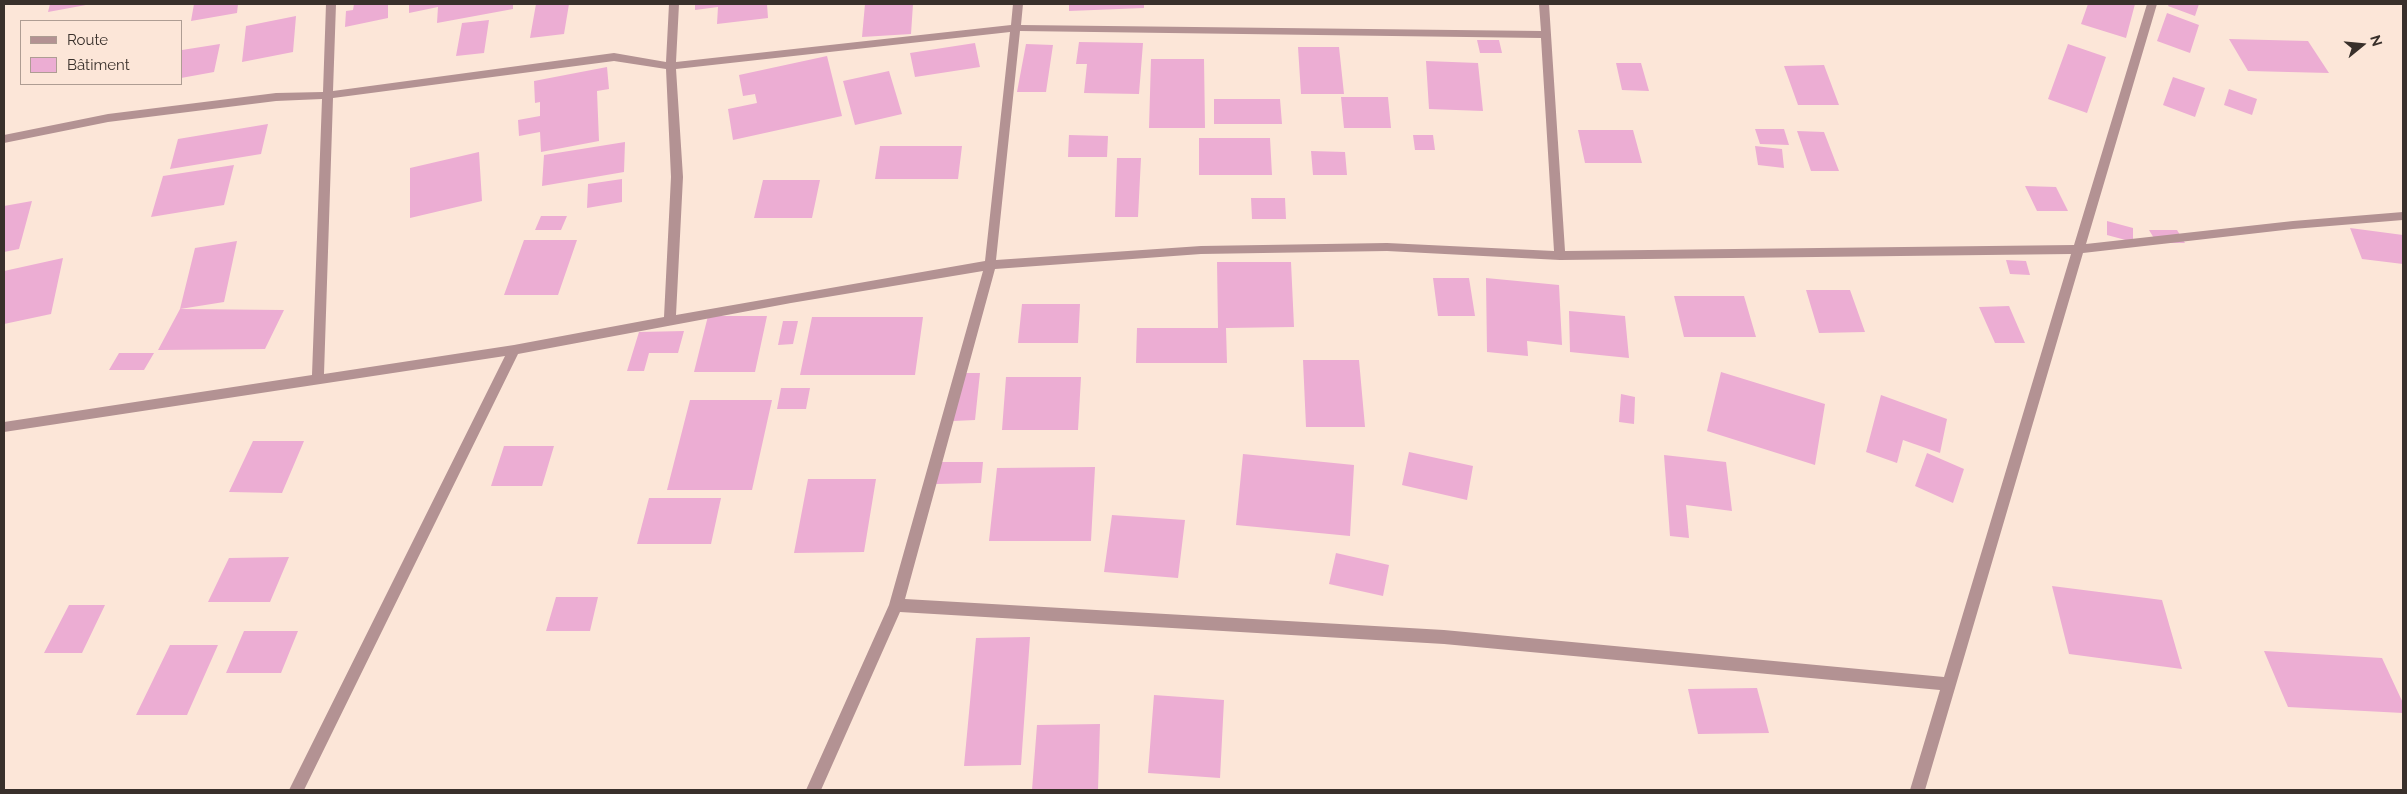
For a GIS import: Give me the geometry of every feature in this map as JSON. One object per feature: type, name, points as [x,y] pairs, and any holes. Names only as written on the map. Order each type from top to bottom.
[{"type":"street","points":[[318,378],[331,4]]},
{"type":"street","points":[[670,322],[677,177],[671,66],[674,4]]},
{"type":"street","points":[[812,790],[896,604],[990,265],[1018,4]]},
{"type":"street","points":[[1544,4],[1560,256]]},
{"type":"street","points":[[1918,790],[2152,4]]},
{"type":"street","points":[[4,139],[108,118],[276,97],[328,95],[614,57],[671,66],[1014,28],[1547,35]]},
{"type":"street","points":[[4,427],[318,378],[514,350],[791,298],[990,265],[1201,250],[1386,247],[1560,256],[2079,249],[2293,225],[2403,216]]},
{"type":"street","points":[[296,790],[514,350]]},
{"type":"street","points":[[896,604],[1444,637],[1949,684]]},
{"type":"building","points":[[50,4],[86,4],[86,5],[48,12]]},
{"type":"building","points":[[194,4],[238,4],[237,13],[191,21]]},
{"type":"building","points":[[354,4],[388,4],[388,18],[345,27],[346,11],[353,10]]},
{"type":"building","points":[[409,4],[513,4],[513,9],[437,23],[438,7],[409,13]]},
{"type":"building","points":[[536,4],[569,4],[564,34],[530,38]]},
{"type":"building","points":[[695,4],[767,4],[768,18],[717,24],[718,7],[695,10]]},
{"type":"building","points":[[865,4],[913,4],[911,34],[862,37]]},
{"type":"building","points":[[1069,4],[1144,4],[1144,8],[1069,11]]},
{"type":"building","points":[[2088,4],[2135,4],[2126,38],[2081,24]]},
{"type":"building","points":[[2169,4],[2199,4],[2195,16],[2168,6]]},
{"type":"building","points":[[2167,13],[2199,25],[2190,53],[2157,41]]},
{"type":"building","points":[[296,16],[293,52],[242,62],[246,26]]},
{"type":"building","points":[[489,20],[484,53],[456,56],[462,23]]},
{"type":"building","points":[[2229,39],[2308,41],[2329,73],[2248,71]]},
{"type":"building","points":[[1477,40],[1499,40],[1502,53],[1480,53]]},
{"type":"building","points":[[1079,42],[1143,43],[1139,94],[1084,93],[1087,64],[1076,64]]},
{"type":"building","points":[[975,43],[980,67],[915,77],[910,53]]},
{"type":"building","points":[[220,44],[214,72],[182,78],[182,50]]},
{"type":"building","points":[[1026,44],[1053,45],[1046,92],[1017,92]]},
{"type":"building","points":[[2068,44],[2106,57],[2087,113],[2048,99]]},
{"type":"building","points":[[1298,47],[1339,47],[1344,94],[1301,94]]},
{"type":"building","points":[[827,56],[842,116],[733,140],[728,109],[757,103],[755,94],[743,96],[739,75]]},
{"type":"building","points":[[1151,59],[1204,59],[1205,128],[1149,128]]},
{"type":"building","points":[[1426,61],[1478,63],[1483,111],[1429,109]]},
{"type":"building","points":[[1616,63],[1641,63],[1649,91],[1622,90]]},
{"type":"building","points":[[1824,65],[1839,105],[1798,105],[1784,66]]},
{"type":"building","points":[[607,67],[609,89],[597,91],[599,141],[541,152],[540,132],[519,136],[518,120],[540,116],[540,102],[535,103],[534,81]]},
{"type":"building","points":[[889,71],[902,114],[855,125],[843,81]]},
{"type":"building","points":[[2173,77],[2205,88],[2195,117],[2163,105]]},
{"type":"building","points":[[2229,89],[2257,99],[2252,115],[2224,105]]},
{"type":"building","points":[[1341,97],[1388,97],[1391,128],[1344,128]]},
{"type":"building","points":[[1214,99],[1280,99],[1282,124],[1214,124]]},
{"type":"building","points":[[268,124],[261,154],[170,169],[178,139]]},
{"type":"building","points":[[1755,129],[1784,129],[1789,145],[1760,144]]},
{"type":"building","points":[[1578,130],[1633,130],[1642,163],[1585,163]]},
{"type":"building","points":[[1797,131],[1824,132],[1839,171],[1811,171]]},
{"type":"building","points":[[1069,135],[1108,136],[1107,157],[1068,157]]},
{"type":"building","points":[[1413,135],[1433,135],[1435,150],[1415,150]]},
{"type":"building","points":[[1199,138],[1270,138],[1272,175],[1199,175]]},
{"type":"building","points":[[625,142],[624,172],[542,186],[544,155]]},
{"type":"building","points":[[880,146],[962,146],[958,179],[875,179]]},
{"type":"building","points":[[1755,146],[1782,149],[1784,168],[1758,165]]},
{"type":"building","points":[[1311,151],[1345,152],[1347,175],[1313,175]]},
{"type":"building","points":[[479,152],[482,201],[410,218],[410,168]]},
{"type":"building","points":[[1117,158],[1141,158],[1138,217],[1115,217]]},
{"type":"building","points":[[234,165],[224,205],[151,217],[163,176]]},
{"type":"building","points":[[622,179],[622,202],[587,208],[588,184]]},
{"type":"building","points":[[763,180],[820,180],[812,218],[754,218]]},
{"type":"building","points":[[2025,186],[2056,187],[2068,211],[2037,211]]},
{"type":"building","points":[[1251,198],[1285,198],[1286,219],[1252,219]]},
{"type":"building","points":[[32,201],[19,249],[4,252],[4,206]]},
{"type":"building","points":[[541,216],[567,216],[561,230],[535,230]]},
{"type":"building","points":[[2107,221],[2133,228],[2133,242],[2107,235]]},
{"type":"building","points":[[2350,228],[2403,235],[2403,264],[2362,259]]},
{"type":"building","points":[[2149,230],[2177,230],[2185,243],[2157,243]]},
{"type":"building","points":[[524,240],[577,240],[558,295],[504,295]]},
{"type":"building","points":[[237,241],[224,302],[180,309],[195,248]]},
{"type":"building","points":[[63,258],[51,314],[4,324],[4,271]]},
{"type":"building","points":[[2006,260],[2026,261],[2030,275],[2010,274]]},
{"type":"building","points":[[1217,262],[1291,262],[1294,327],[1226,328],[1227,363],[1136,363],[1137,328],[1218,328]]},
{"type":"building","points":[[1433,278],[1469,278],[1475,316],[1438,316]]},
{"type":"building","points":[[1486,278],[1559,285],[1562,345],[1527,341],[1528,356],[1487,352]]},
{"type":"building","points":[[1806,290],[1850,290],[1865,332],[1819,333]]},
{"type":"building","points":[[1674,296],[1744,296],[1756,337],[1684,337]]},
{"type":"building","points":[[1022,304],[1080,304],[1078,343],[1018,343]]},
{"type":"building","points":[[2009,306],[2025,343],[1995,343],[1979,307]]},
{"type":"building","points":[[180,309],[284,310],[265,349],[158,350]]},
{"type":"building","points":[[1569,311],[1625,316],[1629,358],[1570,352]]},
{"type":"building","points":[[708,316],[767,316],[755,372],[694,372]]},
{"type":"building","points":[[812,317],[923,317],[915,375],[800,375]]},
{"type":"building","points":[[783,321],[798,321],[793,344],[778,345]]},
{"type":"building","points":[[684,331],[678,353],[649,353],[644,371],[627,371],[639,332]]},
{"type":"building","points":[[119,353],[154,353],[144,370],[109,370]]},
{"type":"building","points":[[1303,360],[1359,360],[1365,427],[1306,427]]},
{"type":"building","points":[[1721,372],[1825,404],[1815,465],[1707,431]]},
{"type":"building","points":[[958,373],[980,373],[975,420],[953,421]]},
{"type":"building","points":[[1006,377],[1081,377],[1078,430],[1002,430]]},
{"type":"building","points":[[781,388],[810,388],[806,409],[777,409]]},
{"type":"building","points":[[1621,394],[1635,397],[1634,424],[1619,422]]},
{"type":"building","points":[[1881,395],[1947,419],[1940,453],[1903,440],[1897,463],[1866,452]]},
{"type":"building","points":[[690,400],[772,400],[752,490],[667,490]]},
{"type":"building","points":[[253,441],[304,441],[282,493],[229,492]]},
{"type":"building","points":[[504,446],[554,446],[542,486],[491,486]]},
{"type":"building","points":[[1409,452],[1473,466],[1467,500],[1402,485]]},
{"type":"building","points":[[1927,453],[1964,469],[1953,503],[1915,486]]},
{"type":"building","points":[[1243,454],[1354,465],[1350,536],[1236,525]]},
{"type":"building","points":[[1664,455],[1726,462],[1732,511],[1686,505],[1689,538],[1670,536]]},
{"type":"building","points":[[938,462],[983,462],[981,483],[936,484]]},
{"type":"building","points":[[1095,467],[1091,541],[989,541],[997,468]]},
{"type":"building","points":[[808,479],[876,479],[864,552],[794,553]]},
{"type":"building","points":[[649,498],[721,498],[711,544],[637,544]]},
{"type":"building","points":[[1112,515],[1185,520],[1178,578],[1104,572]]},
{"type":"building","points":[[1336,553],[1389,565],[1383,596],[1329,584]]},
{"type":"building","points":[[289,557],[270,602],[208,602],[229,558]]},
{"type":"building","points":[[2052,586],[2162,600],[2182,669],[2069,654]]},
{"type":"building","points":[[556,597],[598,597],[590,631],[546,631]]},
{"type":"building","points":[[69,605],[105,605],[82,653],[44,653]]},
{"type":"building","points":[[244,631],[298,631],[281,673],[226,673]]},
{"type":"building","points":[[1030,637],[1021,765],[964,766],[976,638]]},
{"type":"building","points":[[170,645],[218,645],[187,715],[136,715]]},
{"type":"building","points":[[2264,651],[2382,658],[2403,703],[2403,713],[2288,707]]},
{"type":"building","points":[[1757,688],[1769,733],[1698,734],[1688,689]]},
{"type":"building","points":[[1154,695],[1224,700],[1220,778],[1148,773]]},
{"type":"building","points":[[1100,724],[1098,790],[1032,790],[1037,725]]}]
